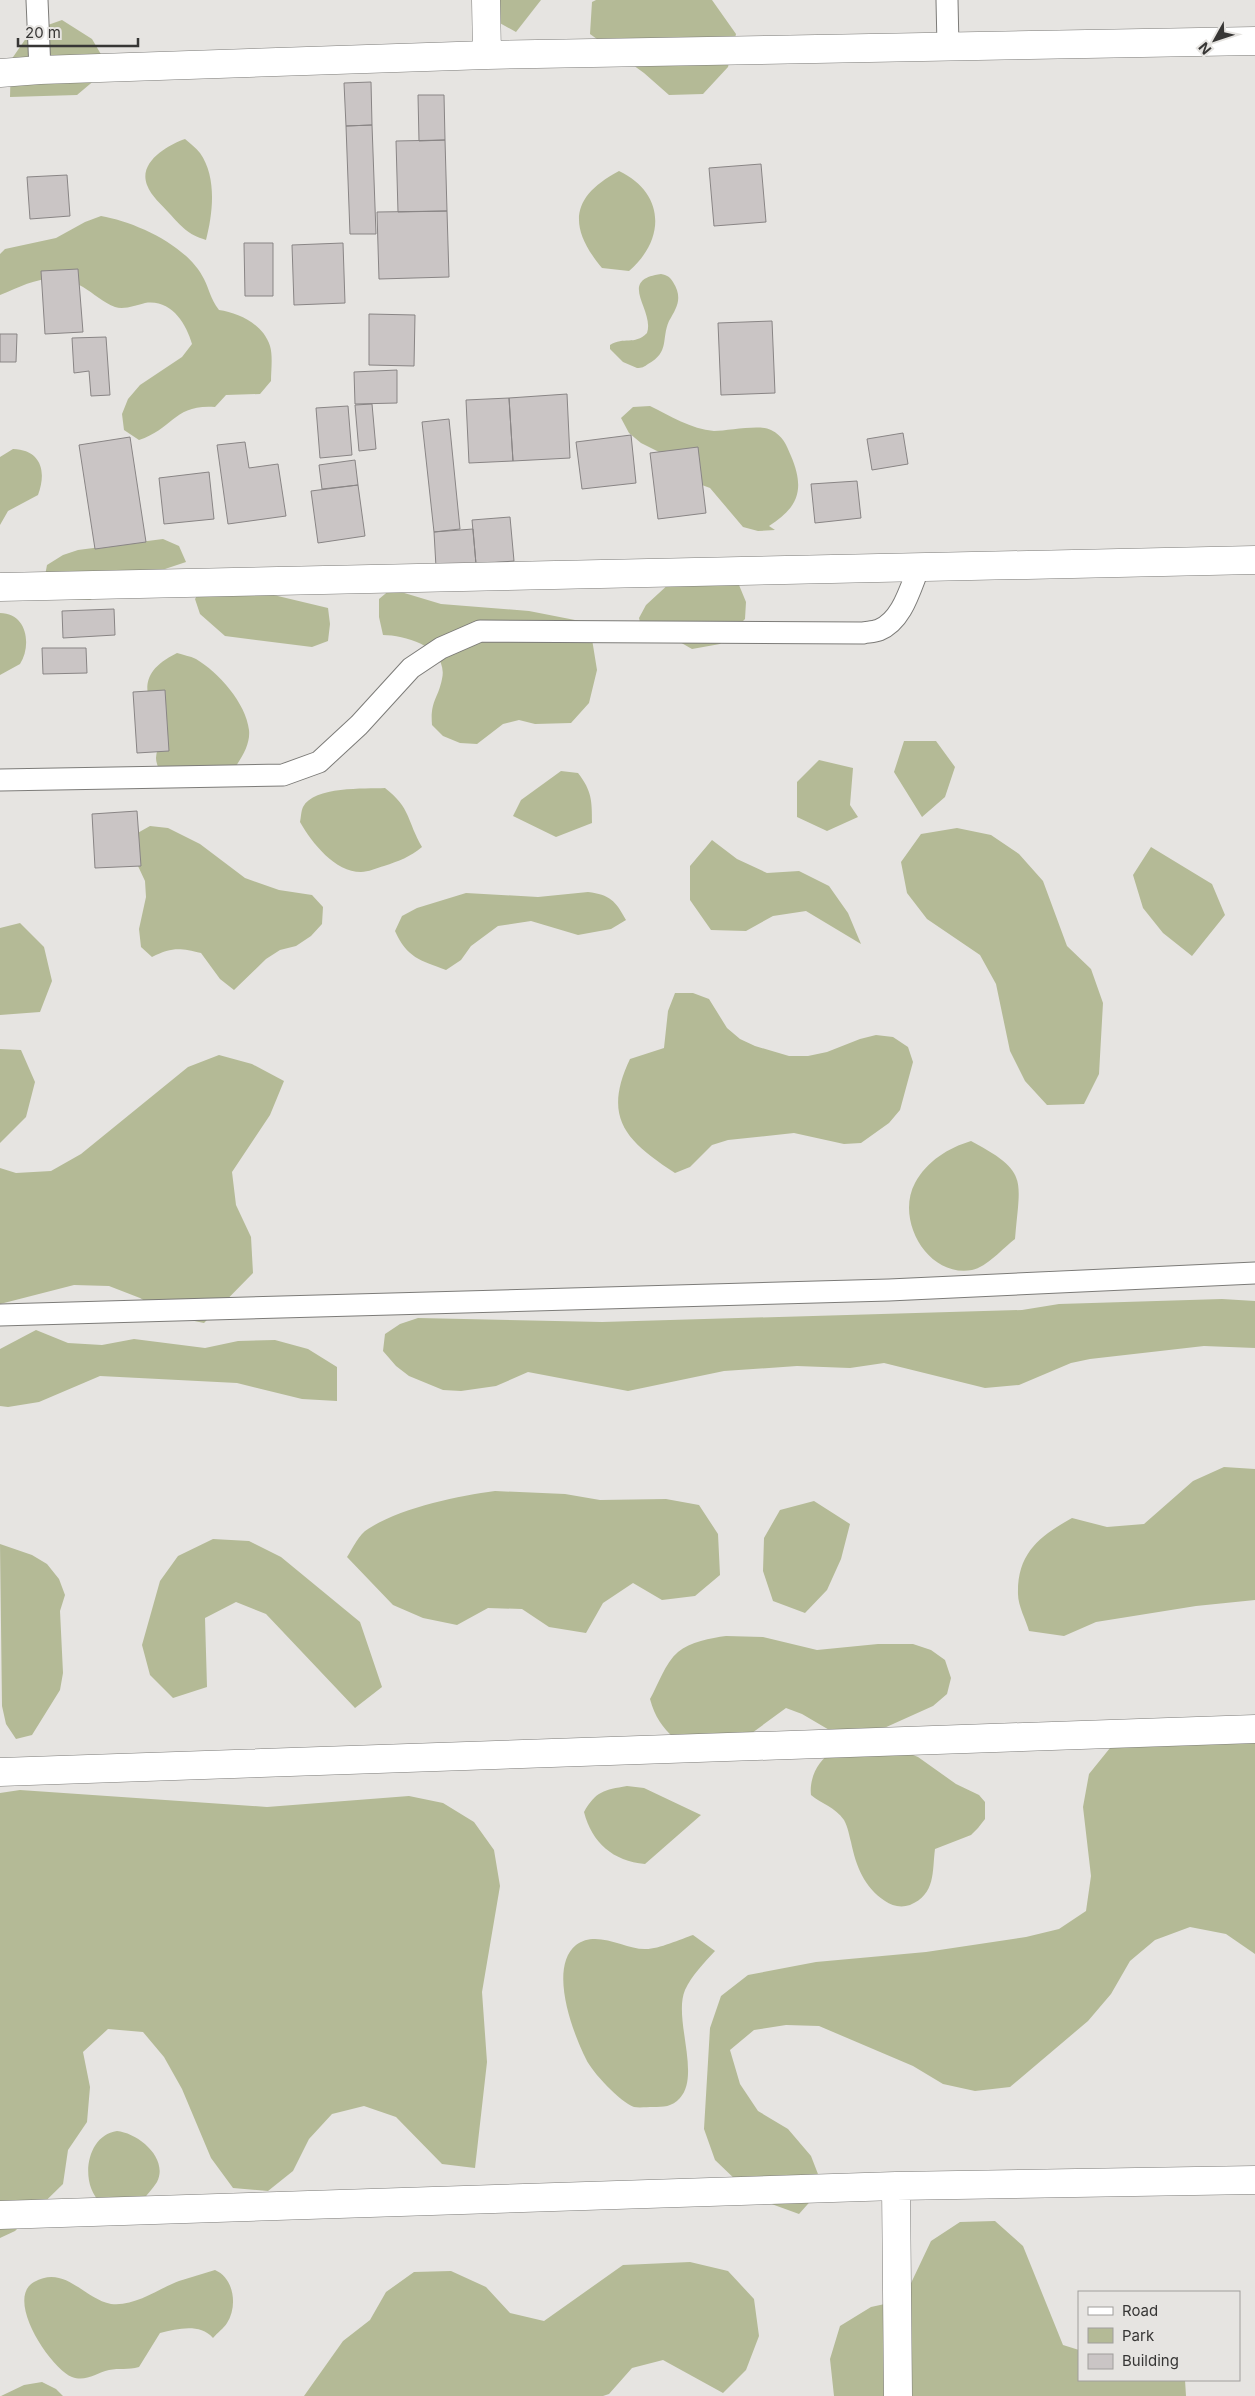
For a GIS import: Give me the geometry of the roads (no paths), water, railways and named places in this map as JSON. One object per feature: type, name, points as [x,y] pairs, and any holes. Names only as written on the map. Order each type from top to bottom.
[{"type":"street","points":[[486,0],[487,54]]},
{"type":"street","points":[[0,74],[40,70],[487,54],[1255,41]]},
{"type":"street","points":[[0,588],[1255,560]]},
{"type":"street","points":[[0,1772],[1255,1729]]},
{"type":"street","points":[[0,2215],[896,2186],[1255,2180]]},
{"type":"street","points":[[896,2186],[898,2396]]},
{"type":"lane","points":[[37,0],[40,70]]},
{"type":"lane","points":[[947,0],[948,46]]},
{"type":"lane","points":[[0,780],[283,775],[319,762],[359,725],[411,668],[441,648],[480,631],[863,633],[878,630],[892,620],[906,601],[919,567]]},
{"type":"lane","points":[[0,1314],[889,1290],[1255,1273]]}]
